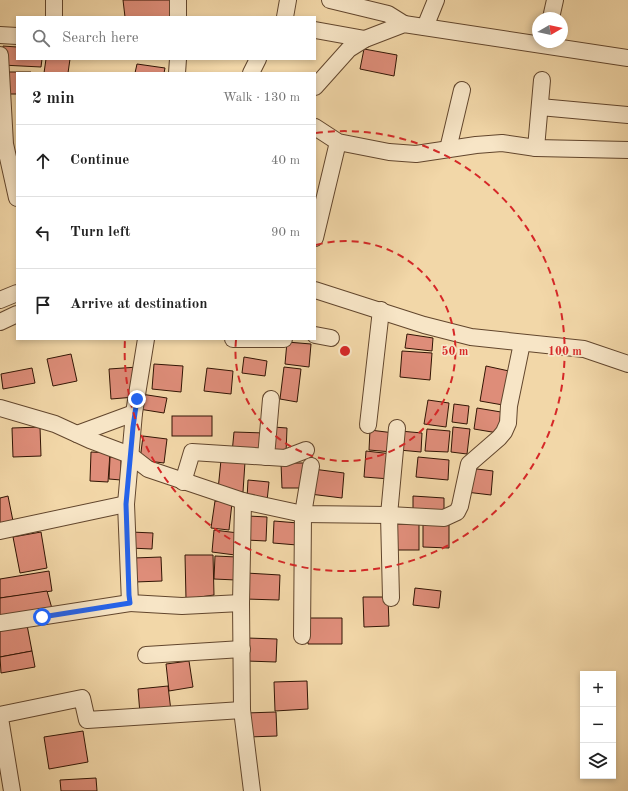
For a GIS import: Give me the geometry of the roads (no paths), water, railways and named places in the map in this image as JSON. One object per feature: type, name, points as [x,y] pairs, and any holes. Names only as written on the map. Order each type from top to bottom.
[{"type":"street","points":[[54,0],[54,16]]},
{"type":"street","points":[[178,0],[178,16]]},
{"type":"street","points":[[285,16],[288,0]]},
{"type":"street","points":[[330,0],[388,14],[404,24],[628,58]]},
{"type":"street","points":[[425,27],[436,0]]},
{"type":"street","points":[[552,12],[555,0]]},
{"type":"street","points":[[316,86],[349,49],[365,39],[404,24]]},
{"type":"street","points":[[316,30],[365,39]]},
{"type":"street","points":[[0,35],[16,36]]},
{"type":"street","points":[[0,55],[3,143],[16,194]]},
{"type":"street","points":[[177,72],[178,60]]},
{"type":"street","points":[[252,72],[258,60]]},
{"type":"street","points":[[536,148],[542,80]]},
{"type":"street","points":[[448,149],[462,90]]},
{"type":"street","points":[[540,108],[628,115]]},
{"type":"street","points":[[316,128],[338,142],[389,152],[416,154],[476,144],[502,143],[536,148],[628,150]]},
{"type":"street","points":[[316,234],[338,142]]},
{"type":"street","points":[[316,290],[424,325],[471,337],[584,349],[628,364]]},
{"type":"street","points":[[0,300],[16,293]]},
{"type":"street","points":[[368,425],[381,310]]},
{"type":"street","points":[[0,322],[16,314]]},
{"type":"street","points":[[316,335],[331,338]]},
{"type":"street","points":[[130,603],[126,504],[134,413],[146,340]]},
{"type":"street","points":[[0,408],[55,424],[130,456],[148,469],[243,501],[304,514],[389,515],[444,518],[457,512],[460,506],[464,496],[469,464],[499,438],[506,427],[522,343]]},
{"type":"street","points":[[266,457],[271,399]]},
{"type":"street","points":[[77,434],[134,413]]},
{"type":"street","points":[[391,598],[389,515],[397,428]]},
{"type":"street","points":[[183,482],[192,452],[284,458],[306,450]]},
{"type":"street","points":[[302,636],[304,514],[311,466]]},
{"type":"street","points":[[243,501],[241,603],[242,710],[252,791]]},
{"type":"street","points":[[0,531],[126,504]]},
{"type":"street","points":[[0,623],[130,603],[182,606],[241,603]]},
{"type":"street","points":[[146,656],[242,649]]},
{"type":"street","points":[[12,791],[1,725],[82,698],[87,720],[242,710]]}]
